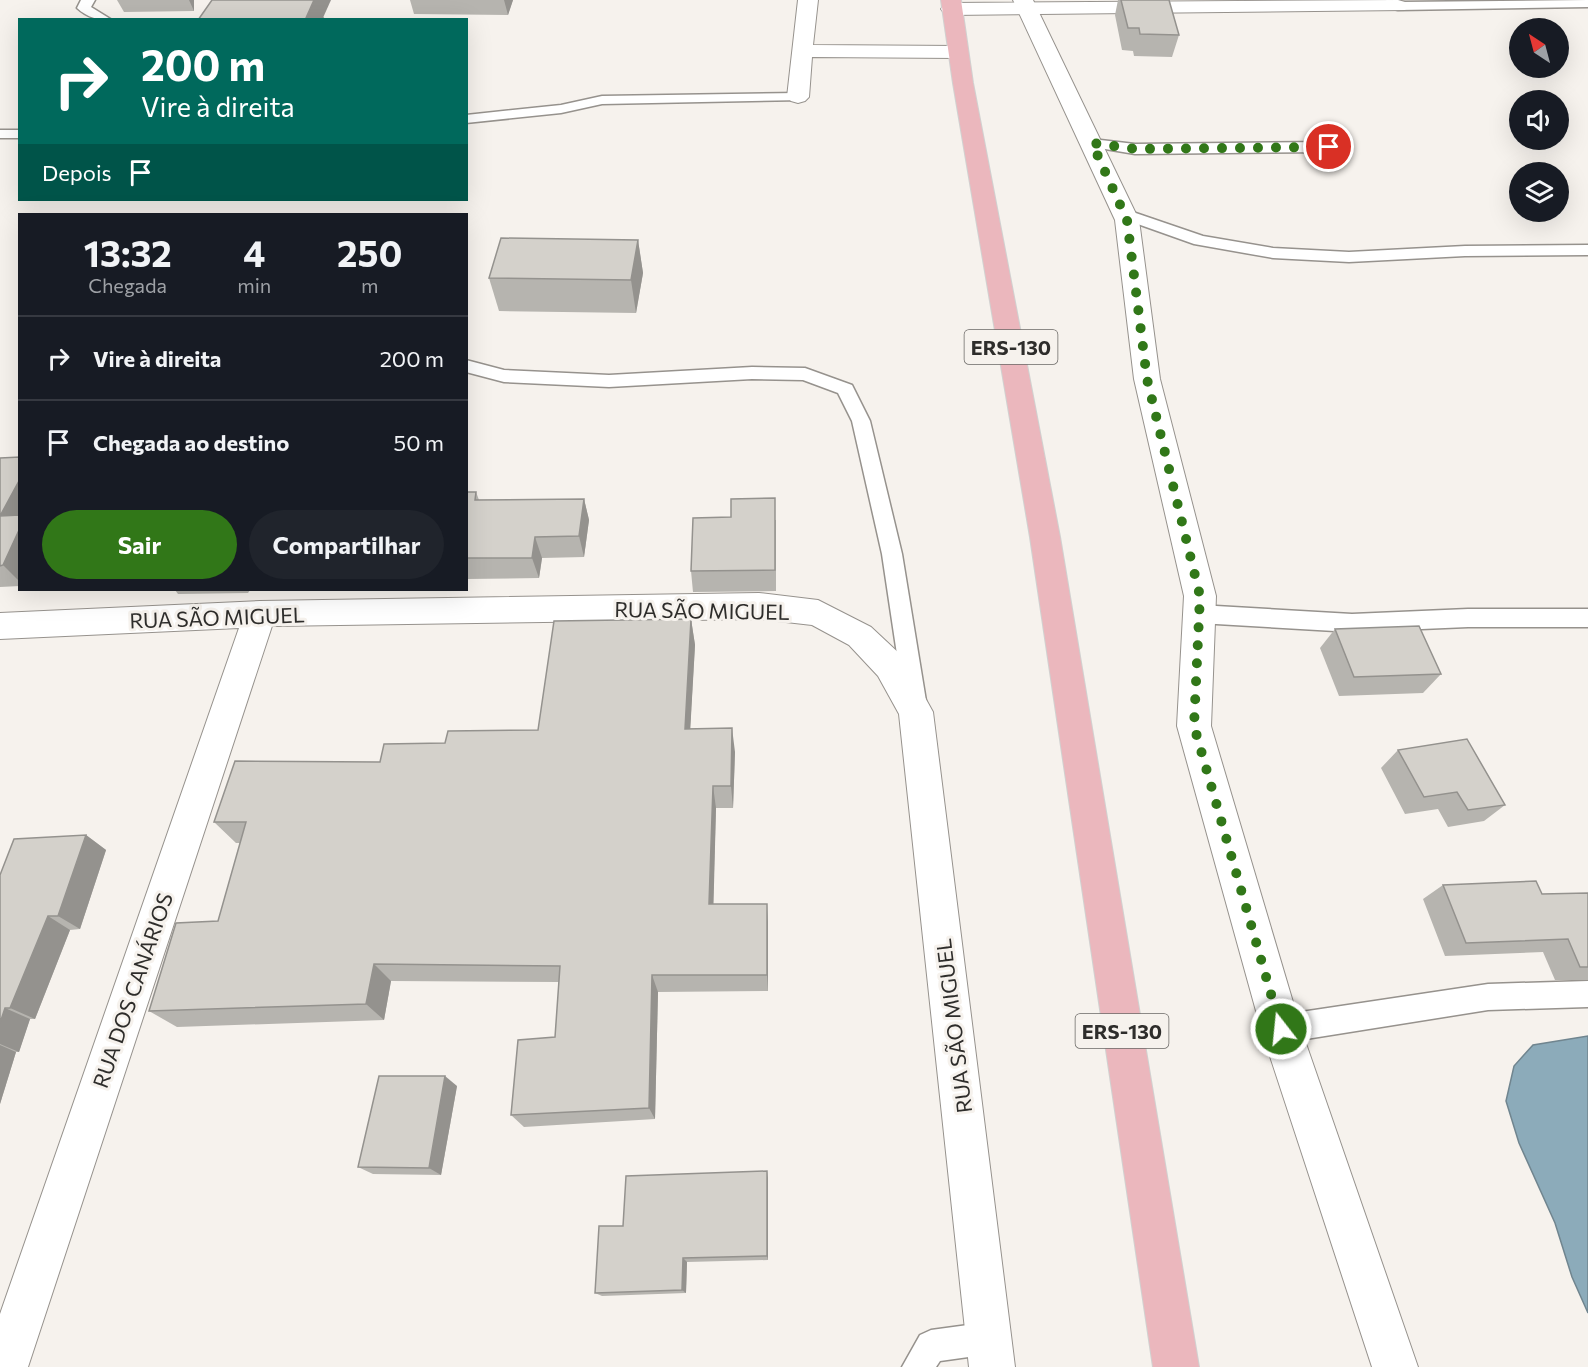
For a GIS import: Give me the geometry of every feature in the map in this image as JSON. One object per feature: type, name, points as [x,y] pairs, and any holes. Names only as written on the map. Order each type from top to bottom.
[{"type":"main road","name":"ERS-130","points":[[951,4],[1045,537],[1176,1367]]},
{"type":"street","points":[[798,97],[808,0]]},
{"type":"street","points":[[951,4],[1395,3]]},
{"type":"street","points":[[1025,4],[1127,220],[1147,379],[1200,596],[1194,726],[1281,1029],[1395,1367]]},
{"type":"street","points":[[804,51],[958,52]]},
{"type":"street","name":"RUA SÃO MIGUEL","points":[[0,626],[260,614],[759,606],[818,613],[860,636],[890,666],[916,712],[991,1352]]},
{"type":"street","name":"RUA DOS CANÁRIOS","points":[[5,1367],[260,614]]},
{"type":"lane","points":[[88,0],[84,8],[102,18]]},
{"type":"lane","points":[[1395,3],[1588,3]]},
{"type":"lane","points":[[468,119],[561,109],[602,100],[798,97]]},
{"type":"lane","points":[[0,135],[18,134]]},
{"type":"lane","points":[[1092,143],[1135,149],[1329,147]]},
{"type":"lane","points":[[1124,214],[1200,240],[1273,253],[1349,257],[1465,251],[1588,250]]},
{"type":"lane","points":[[468,367],[504,376],[609,381],[752,373],[805,374],[845,389],[861,421],[892,554],[916,712]]},
{"type":"lane","points":[[1199,614],[1352,623],[1468,618],[1588,618]]},
{"type":"lane","points":[[1281,1029],[1488,997],[1588,994]]},
{"type":"lane","points":[[918,1367],[930,1346],[991,1352]]},
{"type":"water","points":[[1588,1036],[1588,1313],[1572,1277],[1555,1223],[1519,1143],[1506,1101],[1514,1066],[1533,1045]]},
{"type":"building","points":[[212,0],[314,0],[306,18],[199,18]]},
{"type":"building","points":[[1121,0],[1169,0],[1179,35],[1140,34],[1139,28],[1128,28]]},
{"type":"building","points":[[501,238],[638,240],[631,280],[489,278]]},
{"type":"building","points":[[18,457],[18,483],[0,516],[0,458]]},
{"type":"building","points":[[468,492],[476,492],[475,500],[584,499],[579,536],[535,537],[532,558],[468,558]]},
{"type":"building","points":[[775,498],[775,570],[691,571],[693,518],[731,517],[731,499]]},
{"type":"building","points":[[18,515],[18,532],[3,565],[0,566],[0,516]]},
{"type":"building","points":[[691,619],[685,729],[732,728],[731,786],[713,786],[709,904],[767,904],[767,975],[652,975],[649,1108],[511,1115],[518,1040],[555,1037],[560,966],[374,964],[366,1004],[149,1011],[176,923],[218,921],[246,822],[214,822],[235,761],[380,762],[384,744],[445,743],[448,731],[538,730],[554,621]]},
{"type":"building","points":[[1419,626],[1441,674],[1354,677],[1335,629]]},
{"type":"building","points":[[1467,739],[1505,805],[1468,810],[1457,792],[1424,797],[1398,750]]},
{"type":"building","points":[[86,835],[58,916],[48,916],[10,1008],[5,1008],[0,1023],[0,875],[14,839]]},
{"type":"building","points":[[1536,881],[1542,894],[1588,893],[1588,967],[1580,967],[1568,939],[1466,943],[1443,885]]},
{"type":"building","points":[[379,1076],[445,1076],[429,1168],[358,1167]]},
{"type":"building","points":[[767,1171],[767,1256],[683,1258],[682,1290],[595,1293],[599,1226],[623,1226],[626,1176]]},
{"type":"route","points":[[1281,1029],[1194,726],[1200,596],[1147,379],[1127,220],[1092,143],[1135,149],[1329,147]]}]
